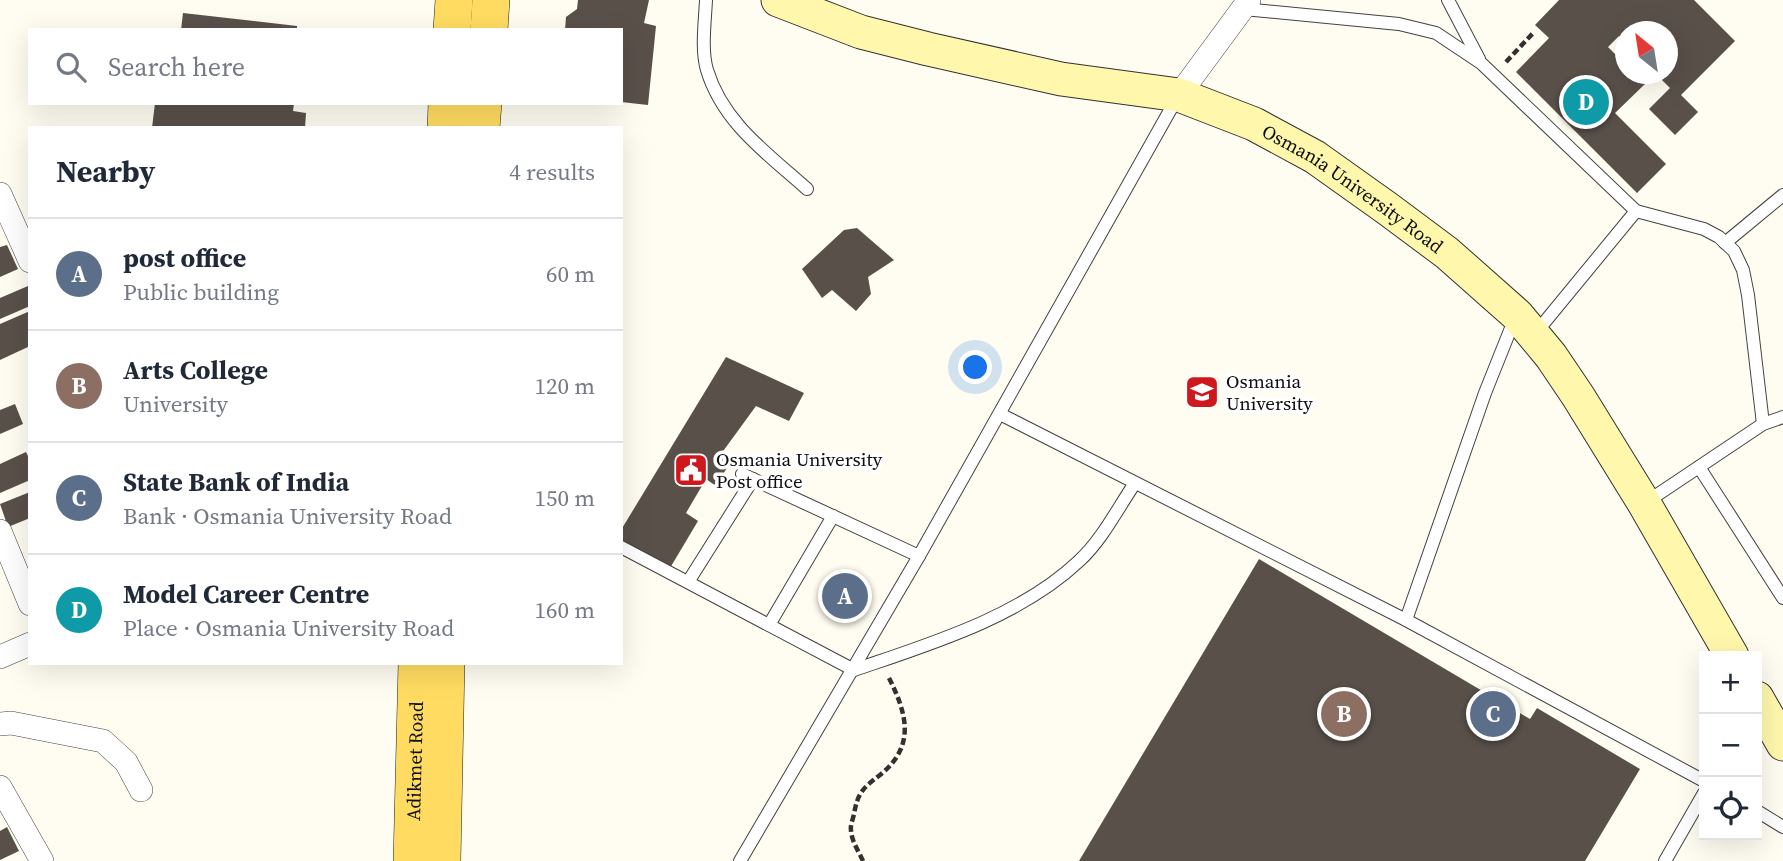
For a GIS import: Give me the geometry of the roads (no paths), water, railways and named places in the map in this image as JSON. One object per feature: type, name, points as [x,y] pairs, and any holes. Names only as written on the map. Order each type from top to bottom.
[{"type":"main road","points":[[452,28],[454,0]]},
{"type":"main road","points":[[489,28],[491,0]]},
{"type":"main road","name":"Osmania University Road","points":[[778,0],[861,32],[928,49],[1061,79],[1179,94],[1254,124],[1315,157],[1447,253],[1525,325],[1577,396],[1644,503],[1729,651]]},
{"type":"main road","points":[[446,126],[447,105]]},
{"type":"main road","points":[[481,126],[483,105]]},
{"type":"main road","name":"Adikmet Road","points":[[412,861],[416,665]]},
{"type":"main road","name":"Adikmet Road","points":[[442,861],[446,665]]},
{"type":"main road","points":[[1762,707],[1783,744]]},
{"type":"street","points":[[1179,94],[1246,4]]},
{"type":"street","points":[[0,194],[28,257]]},
{"type":"street","points":[[0,531],[28,599]]},
{"type":"street","points":[[0,657],[28,644]]},
{"type":"street","points":[[0,724],[11,723],[103,741],[126,762],[141,790]]},
{"type":"street","points":[[0,787],[42,861]]},
{"type":"lane","points":[[706,0],[706,68],[719,98],[739,128],[807,189]]},
{"type":"lane","points":[[1448,0],[1480,63]]},
{"type":"lane","points":[[1246,4],[1420,28],[1436,33],[1480,63],[1636,211],[1704,229],[1725,243],[1734,251],[1743,270],[1763,424]]},
{"type":"lane","points":[[740,861],[854,670],[1179,94]]},
{"type":"lane","points":[[1725,243],[1783,195]]},
{"type":"lane","points":[[1406,620],[1485,393],[1525,325],[1636,211]]},
{"type":"lane","points":[[1000,414],[1406,620],[1699,778]]},
{"type":"lane","points":[[1644,503],[1763,424],[1783,417]]},
{"type":"lane","points":[[1699,467],[1783,598]]},
{"type":"lane","points":[[688,582],[747,476],[919,556]]},
{"type":"lane","points":[[623,548],[854,670],[932,644],[997,615],[1052,584],[1092,547],[1135,483]]},
{"type":"lane","points":[[769,625],[833,516]]},
{"type":"lane","points":[[1665,861],[1699,802]]},
{"type":"lane","points":[[1762,814],[1783,827]]},
{"type":"place","name":"Model Career Centre","points":[[1586,102]]},
{"type":"place","name":"Osmania University","points":[[1202,392]]},
{"type":"place","name":"Osmania University Post office","points":[[691,470]]},
{"type":"place","name":"post office","points":[[845,596]]},
{"type":"place","name":"Arts College","points":[[1344,714]]},
{"type":"place","name":"State Bank of India","points":[[1493,714]]}]
